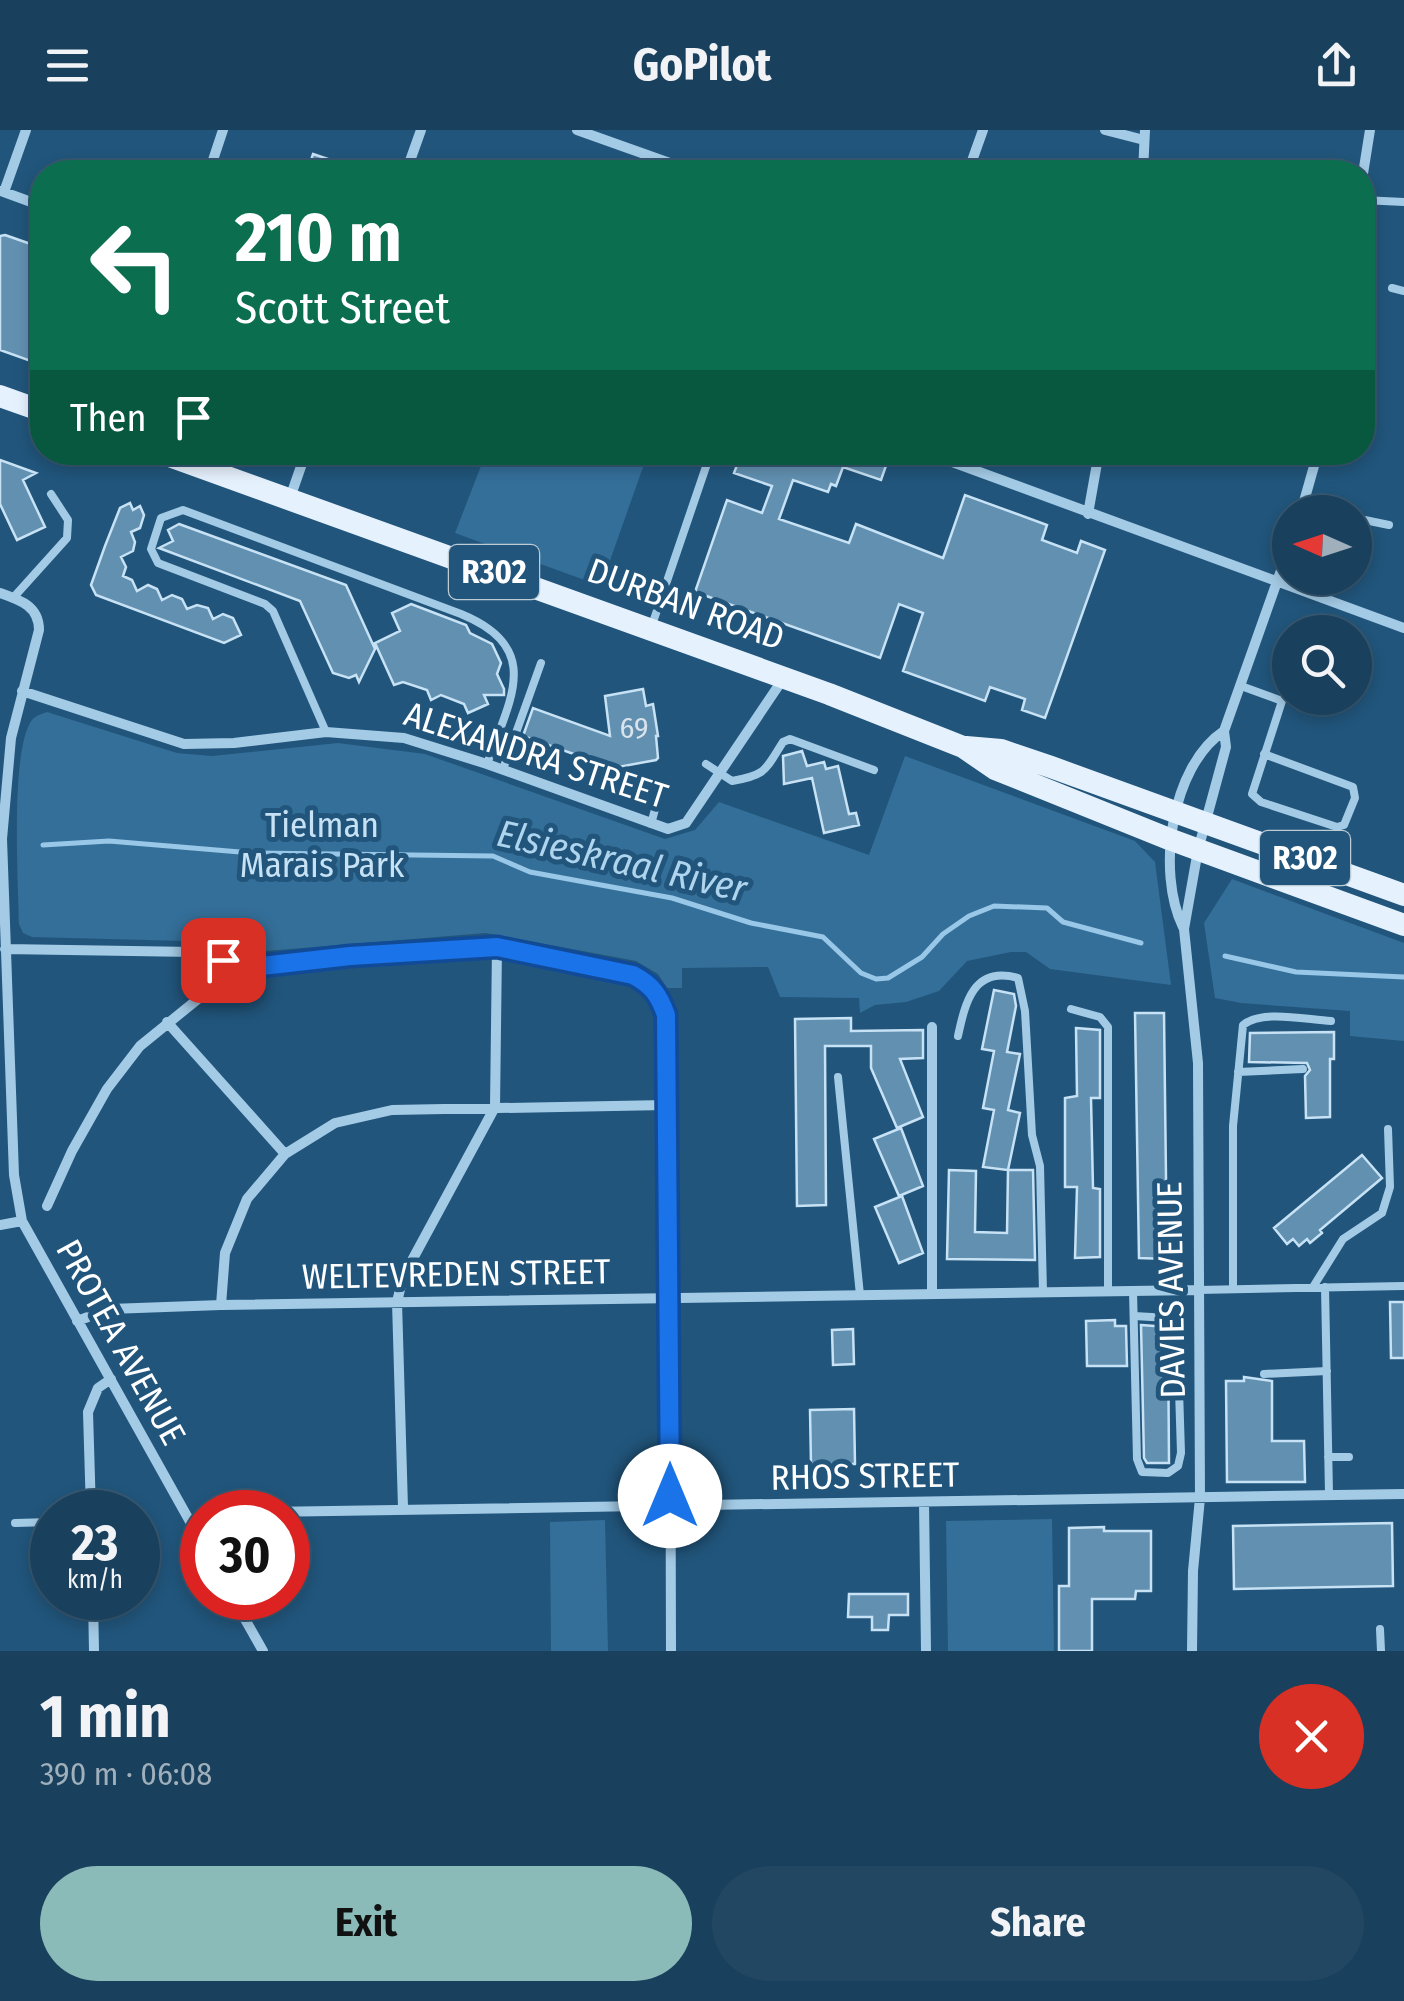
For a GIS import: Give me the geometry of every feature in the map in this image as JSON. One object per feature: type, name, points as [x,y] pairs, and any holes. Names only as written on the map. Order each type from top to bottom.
[{"type":"main road","points":[[0,396],[30,407]]},
{"type":"main road","name":"DURBAN ROAD","points":[[195,465],[784,677],[963,747],[995,769],[1169,839],[1404,926]]},
{"type":"main road","name":"DURBAN ROAD","points":[[963,747],[1001,750],[1404,895]]},
{"type":"street","points":[[26,130],[2,192],[30,202]]},
{"type":"street","points":[[213,160],[223,130]]},
{"type":"street","points":[[410,160],[421,130]]},
{"type":"street","points":[[576,130],[661,160]]},
{"type":"street","points":[[972,160],[983,130]]},
{"type":"street","points":[[1105,130],[1144,135],[1143,160]]},
{"type":"street","points":[[1365,160],[1370,130]]},
{"type":"street","points":[[290,499],[302,465]]},
{"type":"street","points":[[958,465],[1272,582]]},
{"type":"street","points":[[1088,514],[1096,465]]},
{"type":"street","points":[[1306,495],[1314,465]]},
{"type":"street","points":[[0,593],[13,598]]},
{"type":"street","points":[[1224,731],[1273,595]]},
{"type":"street","points":[[1309,595],[1404,628]]},
{"type":"street","name":"PROTEA AVENUE","points":[[13,598],[34,609],[39,618],[6,774],[2,839],[14,1175],[22,1221],[110,1379],[180,1493]]},
{"type":"street","name":"ALEXANDRA STREET","points":[[22,691],[184,744],[326,732],[404,738],[668,829],[680,827],[784,677]]},
{"type":"street","name":"DAVIES AVENUE","points":[[1184,929],[1176,913],[1169,839],[1175,811],[1209,741],[1224,731],[1226,747],[1198,850],[1184,929],[1198,1064],[1200,1498],[1193,1571],[1192,1651]]},
{"type":"street","points":[[403,1508],[397,1302],[404,1277],[495,1106],[497,947]]},
{"type":"street","points":[[47,1206],[107,1089],[140,1046],[235,969],[350,956],[497,947],[633,975],[650,984],[666,1015],[671,1651]]},
{"type":"street","points":[[5,949],[194,952],[223,960],[235,969]]},
{"type":"street","points":[[167,1022],[285,1154]]},
{"type":"street","points":[[932,1026],[932,1294]]},
{"type":"street","points":[[221,1306],[225,1254],[238,1216],[258,1182],[285,1154],[317,1132],[353,1116],[392,1110],[666,1105]]},
{"type":"street","points":[[0,1225],[22,1221]]},
{"type":"street","name":"WELTEVREDEN STREET","points":[[77,1320],[110,1310],[221,1306],[1198,1290]]},
{"type":"street","points":[[90,1490],[88,1412],[98,1388],[110,1379]]},
{"type":"street","name":"RHOS STREET","points":[[310,1511],[1404,1494]]},
{"type":"street","points":[[924,1502],[926,1651]]},
{"type":"street","points":[[93,1620],[94,1651]]},
{"type":"street","points":[[245,1620],[263,1651]]},
{"type":"lane","points":[[1375,201],[1404,202]]},
{"type":"lane","points":[[1392,288],[1404,290]]},
{"type":"lane","points":[[650,628],[706,465]]},
{"type":"lane","points":[[13,598],[68,538],[68,520],[51,494]]},
{"type":"lane","points":[[326,732],[273,611],[261,602],[158,563],[150,548],[161,518],[183,510],[461,614],[495,631],[511,657],[514,684],[487,764]]},
{"type":"lane","points":[[1372,522],[1389,525]]},
{"type":"lane","points":[[504,770],[541,663]]},
{"type":"lane","points":[[1241,686],[1272,698]]},
{"type":"lane","points":[[1264,754],[1353,788],[1355,798],[1344,825],[1337,828],[1255,798],[1251,790],[1278,715]]},
{"type":"lane","points":[[706,764],[732,781],[759,776],[783,742],[790,739],[874,770]]},
{"type":"lane","points":[[651,824],[657,802]]},
{"type":"lane","points":[[958,1036],[970,991],[996,978],[1018,978],[1024,1011],[1032,1135],[1040,1166],[1043,1292]]},
{"type":"lane","points":[[1071,1009],[1100,1017],[1108,1027],[1108,1291]]},
{"type":"lane","points":[[1233,1290],[1232,1140],[1241,1031],[1250,1019],[1331,1021]]},
{"type":"lane","points":[[1238,1072],[1303,1069]]},
{"type":"lane","points":[[838,1076],[860,1295]]},
{"type":"lane","points":[[1313,1287],[1343,1239],[1383,1211],[1390,1187],[1388,1128]]},
{"type":"lane","points":[[1198,1290],[1404,1286]]},
{"type":"lane","points":[[1325,1287],[1329,1494]]},
{"type":"lane","points":[[1133,1291],[1137,1466],[1142,1472],[1168,1473],[1178,1466],[1181,1453],[1177,1326],[1169,1318],[1134,1316]]},
{"type":"lane","points":[[1264,1374],[1326,1371]]},
{"type":"lane","points":[[1327,1414],[1338,1414]]},
{"type":"lane","points":[[1328,1458],[1349,1457]]},
{"type":"lane","points":[[15,1523],[30,1523]]},
{"type":"lane","points":[[1380,1629],[1380,1651]]},
{"type":"green space","points":[[481,465],[644,465],[601,586],[455,533]]},
{"type":"green space","name":"Tielman Marais Park","points":[[47,712],[177,753],[212,756],[338,743],[425,754],[665,839],[695,830],[719,802],[869,855],[905,756],[1135,841],[1155,862],[1171,985],[1050,969],[1026,952],[1011,952],[967,961],[939,991],[906,1002],[875,1005],[860,1013],[859,998],[780,997],[768,967],[682,968],[682,988],[667,988],[658,974],[636,961],[486,933],[243,953],[223,942],[32,937],[23,933],[19,924],[18,792],[23,742],[29,725]]},
{"type":"green space","points":[[1232,879],[1404,943],[1404,1041],[1350,1036],[1350,1011],[1215,998],[1204,923]]},
{"type":"green space","points":[[1052,1519],[1054,1651],[948,1651],[946,1521]]},
{"type":"green space","points":[[605,1520],[608,1651],[551,1651],[550,1522]]},
{"type":"building","points":[[0,236],[30,244],[30,361],[0,350]]},
{"type":"building","points":[[0,460],[36,473],[23,480],[45,527],[17,540],[0,504]]},
{"type":"building","points":[[737,465],[886,465],[881,480],[843,467],[836,486],[831,484],[828,492],[793,480],[779,519],[849,543],[856,524],[943,558],[965,495],[1047,525],[1042,540],[1077,553],[1081,541],[1105,550],[1045,718],[1022,710],[1025,699],[990,687],[985,701],[903,671],[923,613],[899,604],[880,658],[695,592],[727,500],[762,513],[772,486],[734,473]]},
{"type":"building","points":[[130,503],[133,510],[140,506],[144,515],[140,528],[131,532],[133,551],[121,557],[126,567],[123,576],[132,580],[137,591],[148,585],[157,589],[162,600],[172,595],[182,599],[187,609],[197,605],[208,608],[213,619],[223,614],[233,618],[241,635],[224,643],[96,595],[91,585],[105,546],[120,508]]},
{"type":"building","points":[[179,524],[346,585],[375,649],[359,682],[356,675],[349,678],[333,673],[300,601],[159,548],[173,541],[168,530]]},
{"type":"building","points":[[411,604],[466,625],[470,633],[492,644],[501,663],[497,674],[504,695],[484,695],[488,704],[468,713],[464,704],[441,695],[431,700],[427,690],[403,682],[394,685],[375,643],[400,631],[392,613]]},
{"type":"building","points":[[643,689],[646,706],[653,704],[658,736],[656,760],[613,768],[523,736],[533,708],[610,736],[605,696]]},
{"type":"building","points":[[802,751],[807,766],[824,762],[826,769],[838,766],[849,814],[856,813],[859,825],[824,833],[812,778],[784,784],[783,756]]},
{"type":"building","points":[[994,990],[1014,994],[1016,1006],[1007,1052],[1020,1054],[1008,1110],[1020,1113],[1008,1170],[983,1167],[994,1110],[983,1108],[994,1051],[982,1049]]},
{"type":"building","points":[[1135,1013],[1164,1013],[1167,1259],[1139,1258]]},
{"type":"building","points":[[851,1018],[851,1031],[923,1030],[923,1058],[900,1059],[923,1117],[897,1128],[871,1068],[871,1046],[825,1046],[826,1205],[797,1206],[795,1019]]},
{"type":"building","points":[[1076,1028],[1100,1030],[1100,1098],[1091,1098],[1093,1188],[1100,1189],[1100,1257],[1075,1258],[1077,1187],[1065,1187],[1065,1098],[1077,1096]]},
{"type":"building","points":[[1334,1032],[1330,1117],[1306,1118],[1305,1076],[1310,1070],[1307,1063],[1249,1062],[1250,1033]]},
{"type":"building","points":[[901,1128],[923,1186],[899,1196],[874,1139]]},
{"type":"building","points":[[1362,1155],[1382,1178],[1310,1243],[1307,1239],[1299,1246],[1293,1239],[1287,1244],[1274,1228]]},
{"type":"building","points":[[949,1170],[976,1171],[975,1232],[1007,1233],[1008,1170],[1033,1170],[1035,1260],[947,1259]]},
{"type":"building","points":[[902,1196],[923,1253],[899,1263],[875,1207]]},
{"type":"building","points":[[1390,1302],[1404,1302],[1404,1358],[1391,1358]]},
{"type":"building","points":[[1115,1320],[1115,1326],[1126,1326],[1127,1366],[1087,1366],[1086,1321]]},
{"type":"building","points":[[1141,1325],[1168,1327],[1169,1463],[1147,1463],[1144,1458]]},
{"type":"building","points":[[853,1329],[854,1364],[833,1365],[832,1330]]},
{"type":"building","points":[[1244,1377],[1272,1381],[1272,1441],[1304,1441],[1305,1482],[1227,1482],[1226,1381],[1244,1381]]},
{"type":"building","points":[[854,1409],[855,1464],[811,1464],[810,1410]]},
{"type":"building","points":[[1392,1523],[1393,1586],[1234,1589],[1233,1526]]},
{"type":"building","points":[[1104,1527],[1104,1531],[1151,1531],[1151,1591],[1136,1591],[1135,1599],[1092,1599],[1092,1651],[1059,1651],[1059,1586],[1069,1586],[1069,1528]]},
{"type":"building","points":[[849,1594],[908,1594],[908,1615],[889,1615],[888,1630],[872,1630],[872,1617],[848,1617]]},
{"type":"waterway","name":"Elsieskraal River","points":[[43,845],[109,841],[252,853],[493,856],[530,872],[672,898],[751,923],[823,937],[861,973],[876,979],[888,978],[922,957],[943,934],[969,916],[994,906],[1047,908],[1063,922],[1141,943]]},
{"type":"waterway","name":"Elsieskraal River","points":[[1225,956],[1296,972],[1404,977]]},
{"type":"route","points":[[223,960],[235,969],[350,956],[497,947],[633,975],[650,984],[666,1015],[670,1496]]}]
